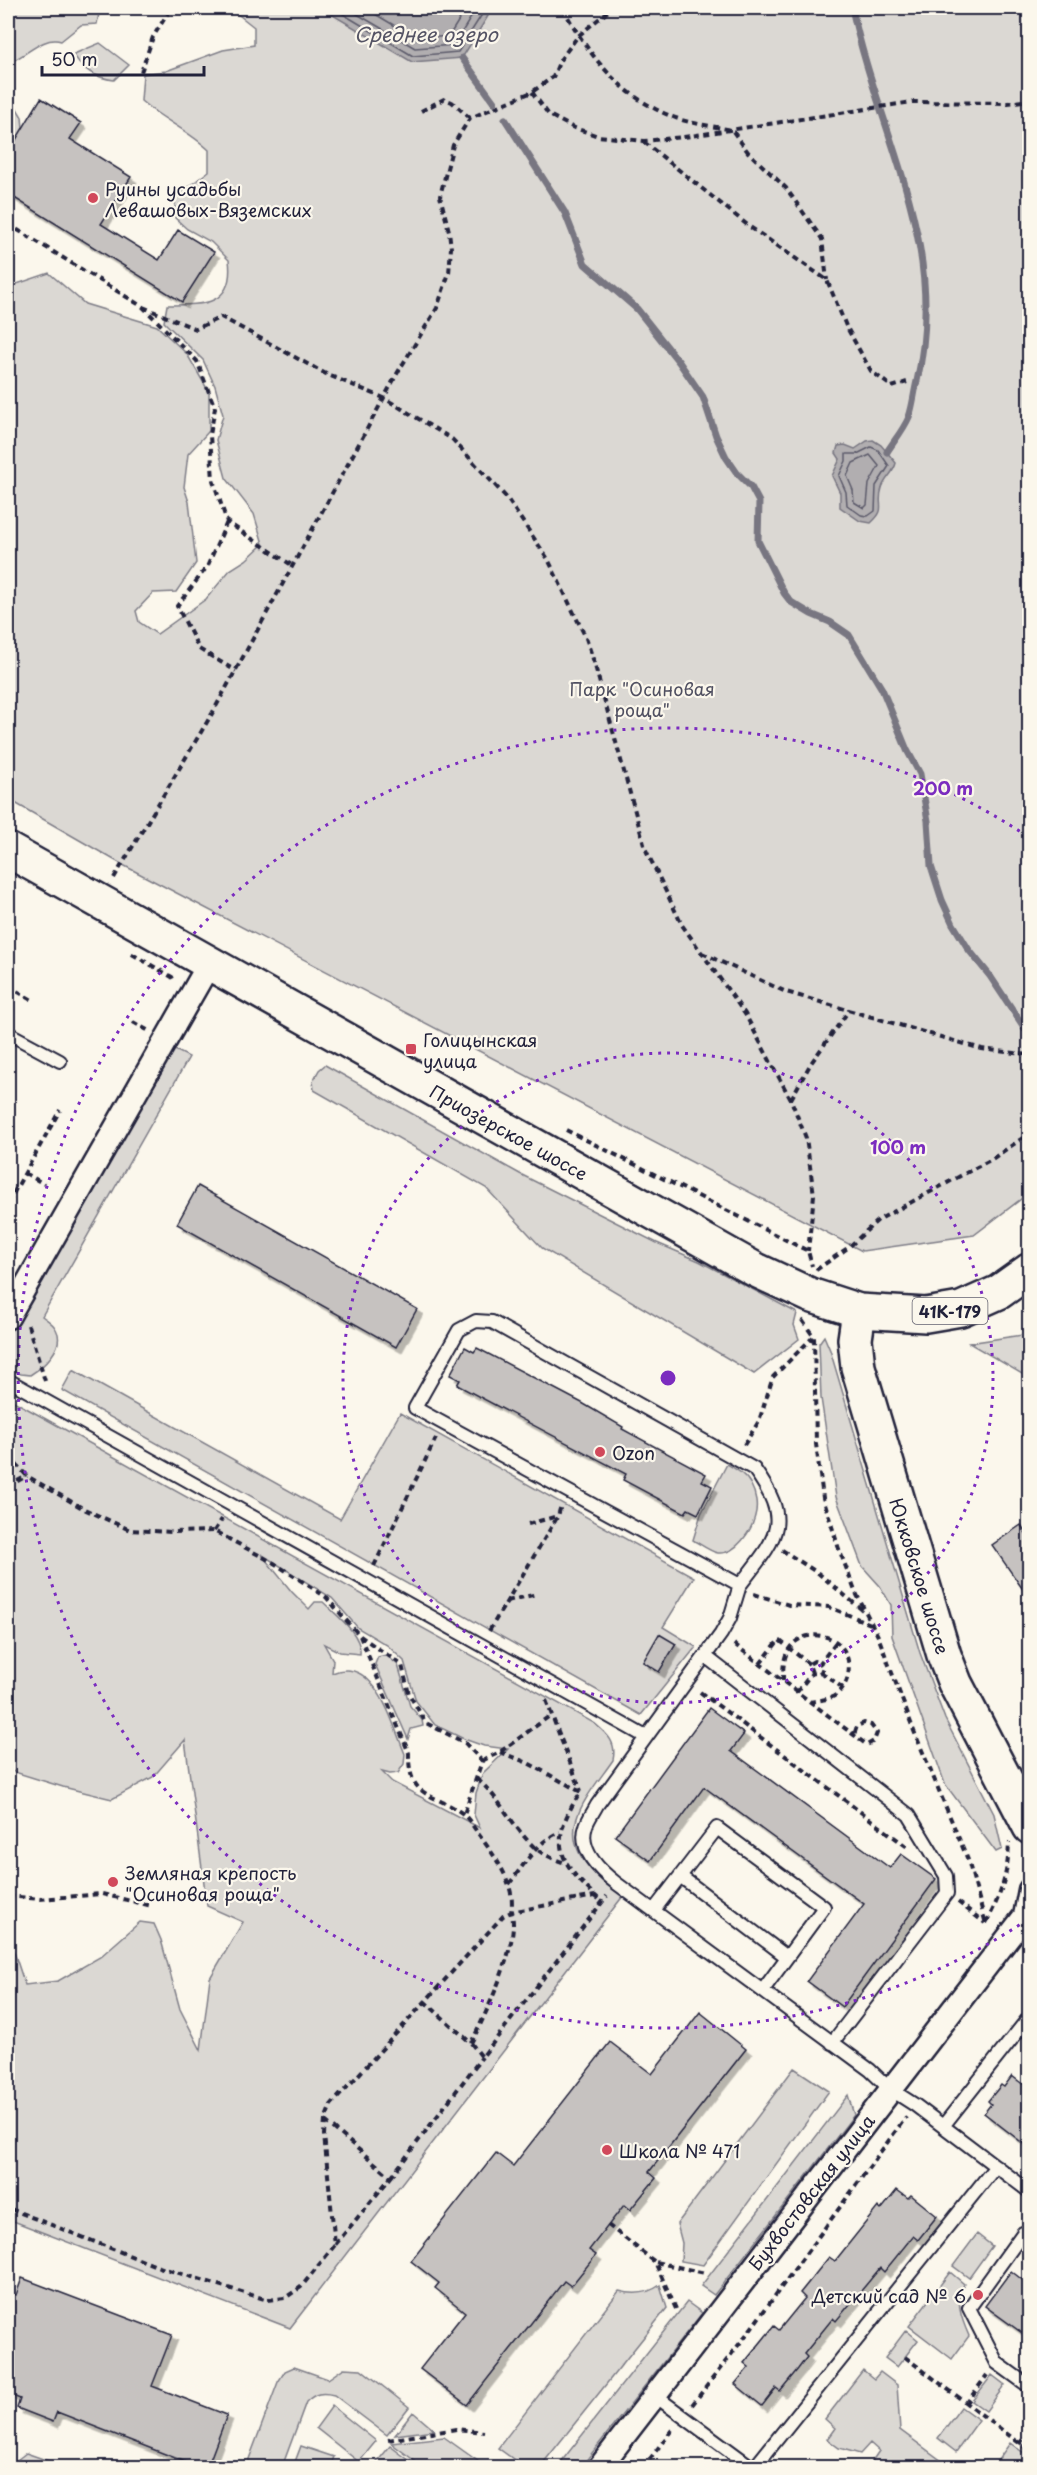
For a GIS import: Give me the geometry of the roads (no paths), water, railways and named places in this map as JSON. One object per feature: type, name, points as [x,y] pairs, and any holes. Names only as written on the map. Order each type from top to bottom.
[{"type":"main road","name":"Приозерское шоссе","points":[[8,850],[756,1270],[810,1295],[859,1311],[926,1315],[961,1309],[999,1292],[1029,1270]]},
{"type":"main road","name":"Юкковское шоссе","points":[[859,1311],[855,1339],[858,1367],[944,1655],[1019,1832]]},
{"type":"street","points":[[8,1317],[209,964]]},
{"type":"street","name":"Бухвостовская улица","points":[[599,2468],[890,2089],[1027,1916],[1029,1890]]},
{"type":"lane","points":[[8,1033],[60,1061]]},
{"type":"lane","points":[[740,1585],[415,1408],[459,1330],[476,1321],[492,1322],[736,1458],[754,1469],[770,1492],[778,1515],[772,1544],[740,1585],[730,1618],[721,1634],[597,1804],[585,1828],[587,1852],[604,1874],[870,2070],[890,2089],[915,2105],[1029,2192]]},
{"type":"lane","points":[[8,1380],[646,1737]]},
{"type":"lane","points":[[705,1656],[909,1815],[946,1876],[947,1893],[832,2043]]},
{"type":"lane","points":[[654,1910],[717,1828],[824,1907],[763,1990]]},
{"type":"lane","points":[[680,1876],[788,1957]]},
{"type":"lane","points":[[943,2126],[1029,2016]]},
{"type":"lane","points":[[654,2395],[754,2468],[996,2166]]},
{"type":"lane","points":[[1029,2238],[1023,2233],[969,2308],[997,2363],[1029,2387]]},
{"type":"water","name":"Среднее озеро","points":[[321,8],[486,8],[488,16],[462,58],[412,62]]},
{"type":"water","points":[[873,440],[881,445],[896,463],[882,488],[879,514],[871,523],[860,521],[840,507],[840,493],[832,476],[840,459],[836,453],[838,446],[845,445],[855,449]]},
{"type":"waterway","points":[[852,8],[864,55],[907,191],[918,237],[924,283],[925,331],[912,408],[904,426],[887,452]]},
{"type":"waterway","points":[[462,58],[494,102]]},
{"type":"waterway","points":[[505,119],[565,213],[585,264],[637,309],[679,362],[703,397],[716,436],[726,457],[751,487],[759,502],[758,541],[784,593],[791,602],[830,622],[849,635],[882,689],[907,750],[920,774],[928,821],[931,866],[942,900],[969,950],[990,976],[1030,1036]]},
{"type":"place","name":"Руины усадьбы Левашовых-Вяземских","points":[[93,198]]},
{"type":"place","name":"Голицынская улица","points":[[411,1049]]},
{"type":"place","name":"Ozon","points":[[600,1452]]},
{"type":"place","name":"Земляная крепость \"Осиновая роща\"","points":[[113,1882]]},
{"type":"place","name":"Школа № 471","points":[[607,2150]]},
{"type":"place","name":"Детский сад № 6","points":[[978,2295]]},
{"type":"park label","name":"Парк \"Осиновая роща\"","points":[[642,698]]}]
